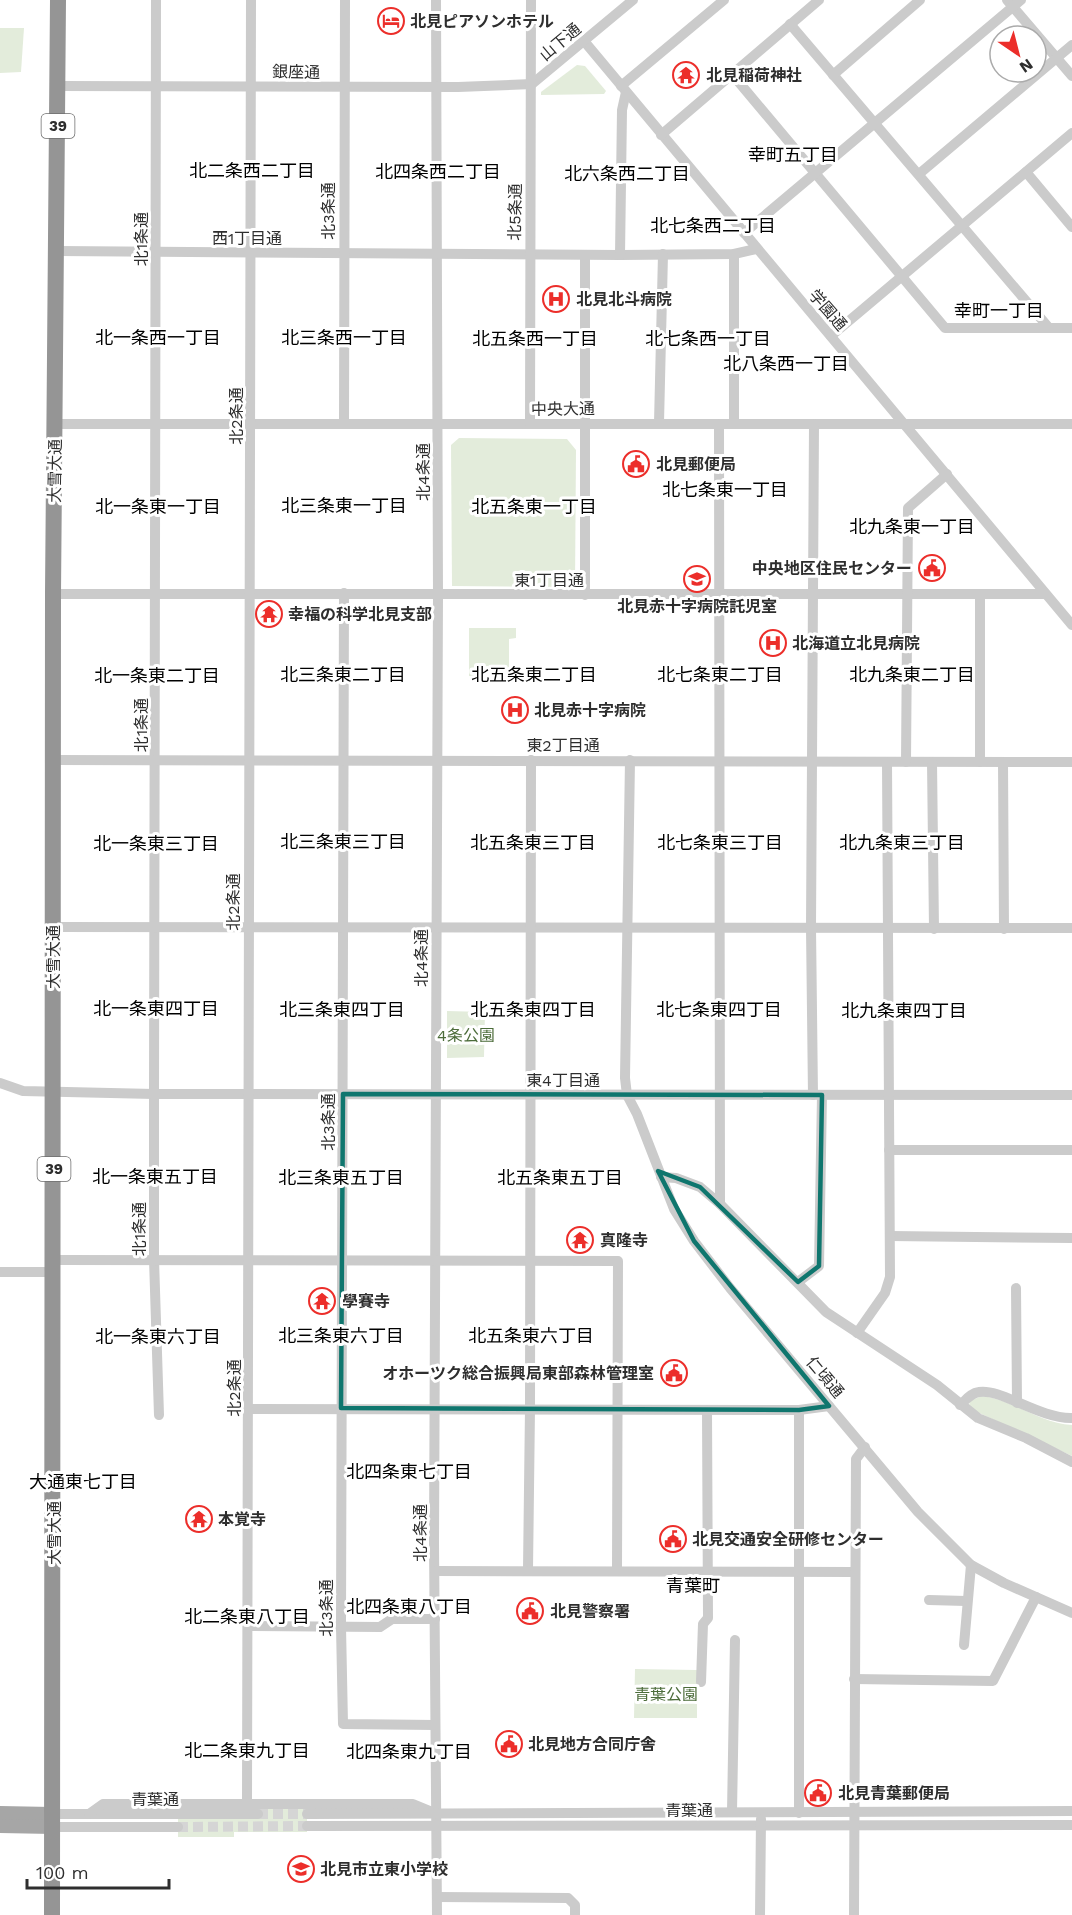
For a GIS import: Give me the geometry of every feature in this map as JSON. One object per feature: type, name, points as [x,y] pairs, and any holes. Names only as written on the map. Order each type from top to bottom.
[{"type":"highway","name":"大雪大通","points":[[52,1915],[53,594],[58,0]]},
{"type":"main road","points":[[0,1813],[53,1821]]},
{"type":"main road","points":[[0,1826],[53,1821]]},
{"type":"street","name":"北1条通","points":[[156,0],[154,1259],[159,1414]]},
{"type":"street","name":"北2条通","points":[[247,1803],[251,0]]},
{"type":"street","name":"北3条通","points":[[344,423],[345,0]]},
{"type":"street","name":"北4条通","points":[[436,0],[438,595],[435,1725],[437,1915]]},
{"type":"street","name":"北5条通","points":[[530,424],[531,0]]},
{"type":"street","name":"山下通","points":[[532,84],[633,0]]},
{"type":"street","points":[[620,255],[624,89],[724,0]]},
{"type":"street","points":[[661,135],[819,0]]},
{"type":"street","points":[[832,75],[920,0]]},
{"type":"street","points":[[744,233],[1013,2],[1072,76]]},
{"type":"street","points":[[790,24],[1049,328]]},
{"type":"street","name":"学園通","points":[[584,41],[1072,625]]},
{"type":"street","points":[[919,174],[1072,45]]},
{"type":"street","points":[[732,74],[945,328],[1072,328]]},
{"type":"street","name":"銀座通","points":[[59,86],[436,87],[532,84]]},
{"type":"street","points":[[831,336],[1072,133]]},
{"type":"street","points":[[1026,172],[1072,226]]},
{"type":"street","name":"西1丁目通","points":[[57,251],[620,255],[734,254],[756,249]]},
{"type":"street","points":[[659,423],[663,254]]},
{"type":"street","points":[[734,254],[734,424]]},
{"type":"street","points":[[585,255],[585,595]]},
{"type":"street","name":"中央大通","points":[[55,424],[154,422],[1072,424]]},
{"type":"street","points":[[719,424],[720,1204]]},
{"type":"street","points":[[798,1282],[812,1274],[820,1260],[811,928],[814,424]]},
{"type":"street","points":[[906,762],[908,508],[947,474]]},
{"type":"street","name":"北3条通","points":[[344,593],[340,1627],[343,1724],[435,1725]]},
{"type":"street","name":"東1丁目通","points":[[53,594],[812,596],[1044,594]]},
{"type":"street","points":[[980,595],[980,762]]},
{"type":"street","points":[[627,1095],[626,927],[630,759]]},
{"type":"street","name":"東2丁目通","points":[[53,760],[630,759],[1072,762]]},
{"type":"street","points":[[528,1570],[531,1261],[531,760]]},
{"type":"street","points":[[857,1333],[885,1293],[890,1277],[887,762]]},
{"type":"street","points":[[932,762],[934,929]]},
{"type":"street","points":[[1003,762],[1004,929]]},
{"type":"street","points":[[53,927],[626,927],[887,930],[1072,928]]},
{"type":"street","name":"東4丁目通","points":[[0,1083],[23,1091],[154,1094],[1072,1095]]},
{"type":"street","name":"仁頃通","points":[[627,1095],[637,1114],[674,1209],[694,1241],[918,1512],[971,1565],[1072,1613]]},
{"type":"street","points":[[889,1150],[1072,1150]]},
{"type":"street","points":[[661,1177],[676,1178],[700,1187],[720,1204],[826,1312],[937,1385],[978,1418],[1026,1438],[1072,1462]]},
{"type":"street","points":[[890,1236],[1072,1238]]},
{"type":"street","points":[[0,1272],[154,1259],[618,1261],[616,1571]]},
{"type":"street","points":[[1016,1288],[1017,1403]]},
{"type":"street","points":[[960,1405],[974,1393],[982,1391],[997,1394],[1046,1416],[1072,1419]]},
{"type":"street","points":[[249,1409],[798,1410],[829,1406]]},
{"type":"street","points":[[701,1682],[703,1624],[708,1618],[707,1410]]},
{"type":"street","points":[[798,1410],[800,1813]]},
{"type":"street","points":[[854,1915],[856,1459],[865,1448]]},
{"type":"street","points":[[964,1645],[966,1601],[971,1565]]},
{"type":"street","points":[[435,1571],[855,1572]]},
{"type":"street","points":[[854,1678],[993,1681],[1036,1597]]},
{"type":"street","points":[[929,1600],[966,1601]]},
{"type":"street","points":[[249,1626],[380,1627],[392,1619],[435,1619]]},
{"type":"street","points":[[732,1812],[735,1640]]},
{"type":"street","points":[[89,1814],[103,1804],[247,1803],[412,1804],[436,1813]]},
{"type":"street","name":"青葉通","points":[[307,1814],[1072,1811]]},
{"type":"street","points":[[760,1915],[761,1813]]},
{"type":"street","name":"青葉通","points":[[53,1821],[89,1814],[258,1814]]},
{"type":"street","name":"青葉通","points":[[53,1821],[178,1827]]},
{"type":"street","name":"青葉通","points":[[307,1826],[1072,1825]]},
{"type":"street","points":[[437,1897],[568,1898],[574,1905],[575,1915]]},
{"type":"highlighted area","points":[[343,1094],[822,1095],[819,1266],[798,1282],[700,1187],[658,1171],[694,1241],[829,1406],[799,1410],[341,1408]]},
{"type":"green space","points":[[0,28],[24,28],[21,72],[0,73]]},
{"type":"green space","points":[[577,65],[585,66],[606,91],[604,94],[541,95],[541,92]]},
{"type":"green space","points":[[459,438],[567,439],[576,450],[575,587],[452,586],[451,445]]},
{"type":"green space","points":[[469,628],[516,628],[516,638],[509,639],[509,669],[505,669],[504,672],[477,673],[476,677],[469,676]]},
{"type":"green space","name":"4条公園","points":[[447,1011],[485,1012],[484,1057],[447,1058]]},
{"type":"green space","points":[[982,1396],[994,1398],[1049,1420],[1072,1425],[1072,1456],[973,1410],[969,1406],[970,1401]]},
{"type":"green space","name":"青葉公園","points":[[635,1669],[697,1670],[697,1718],[634,1718]]},
{"type":"green space","points":[[258,1809],[307,1809],[307,1832],[234,1832],[234,1837],[178,1837],[178,1818]]},
{"type":"tunnel","points":[[258,1814],[307,1814]]},
{"type":"tunnel","points":[[178,1827],[307,1826]]},
{"type":"place","name":"北見ピアソンホテル","points":[[391,21]]},
{"type":"place","name":"北見稲荷神社","points":[[686,75]]},
{"type":"place","name":"北見北斗病院","points":[[556,299]]},
{"type":"place","name":"北見郵便局","points":[[636,464]]},
{"type":"place","name":"中央地区住民センター","points":[[932,568]]},
{"type":"place","name":"北見赤十字病院託児室","points":[[697,579]]},
{"type":"place","name":"幸福の科学北見支部","points":[[269,614]]},
{"type":"place","name":"北海道立北見病院","points":[[773,643]]},
{"type":"place","name":"北見赤十字病院","points":[[515,710]]},
{"type":"place","name":"真隆寺","points":[[580,1240]]},
{"type":"place","name":"學賽寺","points":[[322,1301]]},
{"type":"place","name":"オホーツク総合振興局東部森林管理室","points":[[674,1373]]},
{"type":"place","name":"本覚寺","points":[[199,1519]]},
{"type":"place","name":"北見交通安全研修センター","points":[[673,1539]]},
{"type":"place","name":"北見警察署","points":[[530,1611]]},
{"type":"place","name":"北見地方合同庁舎","points":[[509,1744]]},
{"type":"place","name":"北見青葉郵便局","points":[[818,1793]]},
{"type":"place","name":"北見市立東小学校","points":[[301,1869]]},
{"type":"district","name":"幸町五丁目","points":[[793,154]]},
{"type":"district","name":"北二条西二丁目","points":[[252,170]]},
{"type":"district","name":"北四条西二丁目","points":[[438,171]]},
{"type":"district","name":"北六条西二丁目","points":[[627,173]]},
{"type":"district","name":"北七条西二丁目","points":[[713,225]]},
{"type":"district","name":"幸町一丁目","points":[[999,310]]},
{"type":"district","name":"北一条西一丁目","points":[[158,337]]},
{"type":"district","name":"北三条西一丁目","points":[[344,337]]},
{"type":"district","name":"北五条西一丁目","points":[[535,338]]},
{"type":"district","name":"北七条西一丁目","points":[[708,338]]},
{"type":"district","name":"北八条西一丁目","points":[[786,363]]},
{"type":"district","name":"北七条東一丁目","points":[[725,489]]},
{"type":"district","name":"北三条東一丁目","points":[[344,505]]},
{"type":"district","name":"北一条東一丁目","points":[[158,506]]},
{"type":"district","name":"北五条東一丁目","points":[[534,506]]},
{"type":"district","name":"北九条東一丁目","points":[[912,526]]},
{"type":"district","name":"北三条東二丁目","points":[[343,674]]},
{"type":"district","name":"北五条東二丁目","points":[[534,674]]},
{"type":"district","name":"北七条東二丁目","points":[[720,674]]},
{"type":"district","name":"北九条東二丁目","points":[[912,674]]},
{"type":"district","name":"北一条東二丁目","points":[[157,675]]},
{"type":"district","name":"北三条東三丁目","points":[[343,841]]},
{"type":"district","name":"北五条東三丁目","points":[[533,842]]},
{"type":"district","name":"北七条東三丁目","points":[[720,842]]},
{"type":"district","name":"北九条東三丁目","points":[[902,842]]},
{"type":"district","name":"北一条東三丁目","points":[[156,843]]},
{"type":"district","name":"北一条東四丁目","points":[[156,1008]]},
{"type":"district","name":"北三条東四丁目","points":[[342,1009]]},
{"type":"district","name":"北五条東四丁目","points":[[533,1009]]},
{"type":"district","name":"北七条東四丁目","points":[[719,1009]]},
{"type":"district","name":"北九条東四丁目","points":[[904,1010]]},
{"type":"district","name":"北一条東五丁目","points":[[155,1176]]},
{"type":"district","name":"北三条東五丁目","points":[[341,1177]]},
{"type":"district","name":"北五条東五丁目","points":[[560,1177]]},
{"type":"district","name":"北三条東六丁目","points":[[341,1335]]},
{"type":"district","name":"北五条東六丁目","points":[[531,1335]]},
{"type":"district","name":"北一条東六丁目","points":[[158,1336]]},
{"type":"district","name":"北四条東七丁目","points":[[409,1471]]},
{"type":"district","name":"大通東七丁目","points":[[83,1481]]},
{"type":"district","name":"青葉町","points":[[693,1585]]},
{"type":"district","name":"北四条東八丁目","points":[[409,1606]]},
{"type":"district","name":"北二条東八丁目","points":[[247,1616]]},
{"type":"district","name":"北二条東九丁目","points":[[247,1750]]},
{"type":"district","name":"北四条東九丁目","points":[[409,1751]]}]
